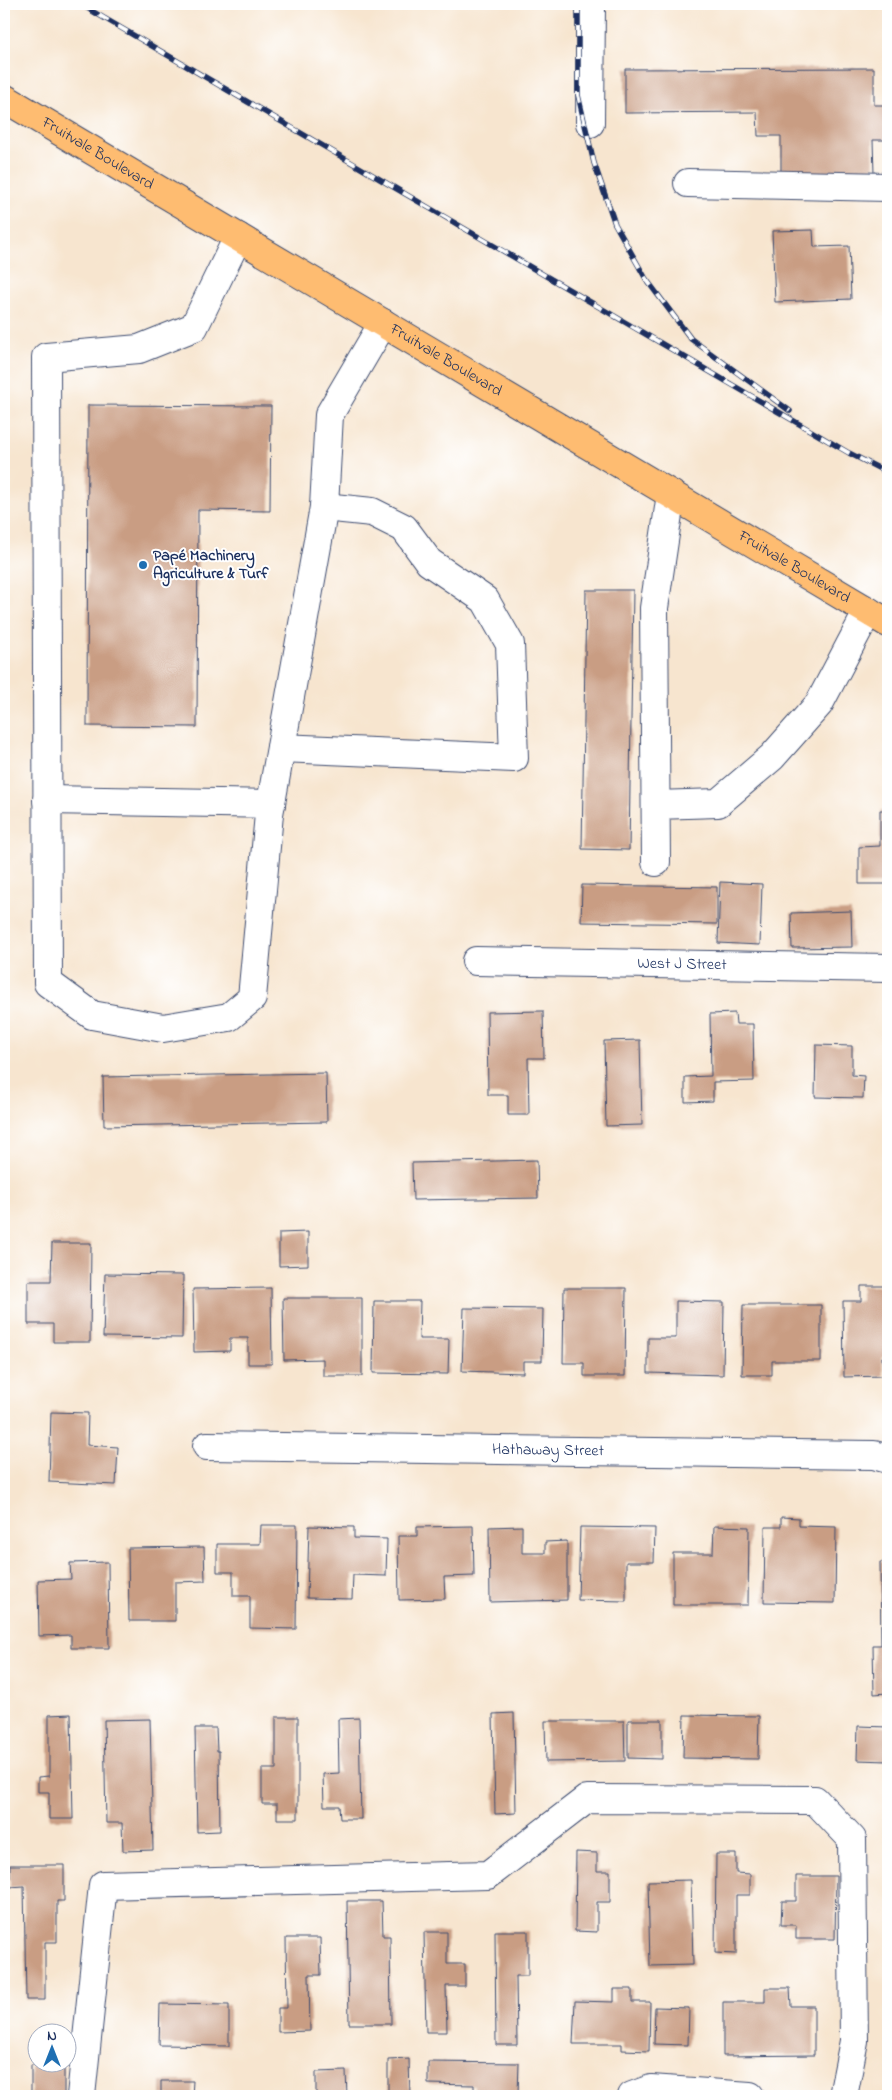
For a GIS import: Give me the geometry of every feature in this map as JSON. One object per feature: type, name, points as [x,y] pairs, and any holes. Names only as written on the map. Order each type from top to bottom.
[{"type":"main road","name":"Fruitvale Boulevard","points":[[4,98],[878,617]]},
{"type":"street","points":[[590,123],[591,4]]},
{"type":"street","points":[[688,183],[888,186]]},
{"type":"street","points":[[238,237],[194,327],[139,349],[46,357],[48,983],[92,1015],[163,1028],[229,1017],[252,998],[271,804],[324,507],[329,415],[383,323]]},
{"type":"street","points":[[656,862],[654,608],[670,494]]},
{"type":"street","points":[[281,748],[514,758],[510,644],[485,600],[429,562],[404,528],[372,512],[324,507]]},
{"type":"street","points":[[656,805],[718,803],[772,757],[819,704],[878,617]]},
{"type":"street","points":[[47,800],[271,804]]},
{"type":"street","name":"West J Street","points":[[476,961],[888,968]]},
{"type":"street","name":"Hathaway Street","points":[[207,1446],[874,1455],[888,1460]]},
{"type":"street","points":[[81,2096],[103,1885],[488,1875],[587,1799],[815,1800],[852,1839],[854,2041],[844,2096]]},
{"type":"street","points":[[632,2096],[651,2089],[750,2096]]},
{"type":"building","points":[[874,68],[874,105],[888,105],[888,140],[873,140],[874,174],[781,175],[781,136],[758,136],[757,112],[625,113],[625,69]]},
{"type":"building","points":[[813,230],[814,247],[849,246],[851,299],[775,302],[772,231]]},
{"type":"building","name":"Papé Machinery Agriculture & Turf","points":[[88,405],[271,406],[270,511],[198,510],[197,727],[87,726]]},
{"type":"building","points":[[586,590],[633,590],[629,850],[582,849]]},
{"type":"building","points":[[880,810],[888,810],[888,884],[859,884],[859,847],[880,846]]},
{"type":"building","points":[[720,882],[762,884],[760,945],[718,943]]},
{"type":"building","points":[[582,885],[717,887],[717,924],[581,922]]},
{"type":"building","points":[[851,911],[852,947],[792,948],[791,913]]},
{"type":"building","points":[[543,1011],[544,1058],[528,1058],[529,1115],[508,1115],[508,1095],[488,1095],[487,1012]]},
{"type":"building","points":[[735,1013],[736,1024],[753,1024],[754,1081],[713,1082],[713,1101],[685,1102],[685,1077],[711,1076],[710,1014]]},
{"type":"building","points":[[640,1040],[642,1125],[606,1126],[604,1041]]},
{"type":"building","points":[[816,1045],[852,1046],[852,1075],[864,1076],[863,1098],[815,1097]]},
{"type":"building","points":[[326,1073],[327,1122],[104,1126],[103,1077]]},
{"type":"building","points":[[537,1160],[538,1198],[413,1200],[412,1163]]},
{"type":"building","points":[[308,1232],[308,1265],[279,1266],[279,1233]]},
{"type":"building","points":[[52,1243],[91,1243],[90,1342],[53,1342],[53,1324],[28,1324],[28,1281],[51,1281]]},
{"type":"building","points":[[105,1274],[183,1275],[182,1338],[103,1337]]},
{"type":"building","points":[[861,1286],[888,1286],[888,1357],[882,1357],[883,1376],[844,1377],[843,1301],[861,1301]]},
{"type":"building","points":[[271,1288],[272,1364],[248,1364],[248,1338],[230,1338],[230,1351],[194,1352],[193,1289]]},
{"type":"building","points":[[564,1288],[626,1288],[625,1376],[584,1376],[584,1363],[563,1363]]},
{"type":"building","points":[[283,1298],[362,1298],[362,1376],[323,1376],[323,1359],[284,1360]]},
{"type":"building","points":[[374,1301],[420,1301],[419,1339],[449,1339],[448,1374],[373,1373]]},
{"type":"building","points":[[676,1301],[724,1302],[723,1375],[648,1373],[648,1338],[676,1338]]},
{"type":"building","points":[[743,1305],[821,1305],[821,1361],[772,1361],[772,1375],[742,1375]]},
{"type":"building","points":[[464,1308],[543,1309],[542,1361],[523,1361],[523,1373],[462,1371]]},
{"type":"building","points":[[51,1412],[88,1413],[87,1445],[118,1447],[116,1485],[49,1482]]},
{"type":"building","points":[[781,1517],[799,1518],[799,1526],[836,1527],[835,1603],[764,1602],[765,1527],[781,1527]]},
{"type":"building","points":[[261,1525],[297,1525],[296,1629],[250,1628],[250,1596],[233,1596],[233,1572],[217,1572],[217,1544],[260,1544]]},
{"type":"building","points":[[309,1526],[354,1527],[354,1538],[387,1539],[386,1576],[353,1575],[352,1599],[307,1598]]},
{"type":"building","points":[[473,1526],[474,1576],[444,1577],[445,1599],[399,1600],[398,1536],[417,1536],[417,1527]]},
{"type":"building","points":[[522,1526],[522,1553],[545,1553],[545,1542],[567,1541],[567,1600],[490,1602],[489,1527]]},
{"type":"building","points":[[714,1526],[749,1527],[748,1605],[673,1605],[673,1553],[713,1553]]},
{"type":"building","points":[[580,1527],[655,1528],[654,1562],[626,1562],[626,1601],[578,1600]]},
{"type":"building","points":[[204,1547],[205,1581],[175,1582],[175,1621],[129,1621],[128,1548]]},
{"type":"building","points":[[108,1562],[109,1648],[71,1648],[71,1635],[39,1636],[38,1580],[71,1579],[70,1563]]},
{"type":"building","points":[[880,1562],[888,1562],[888,1693],[874,1694],[873,1645],[881,1645]]},
{"type":"building","points":[[514,1713],[516,1813],[495,1814],[493,1714]]},
{"type":"building","points":[[71,1714],[73,1819],[49,1819],[49,1792],[38,1792],[38,1777],[49,1776],[49,1715]]},
{"type":"building","points":[[684,1715],[759,1716],[758,1759],[683,1758]]},
{"type":"building","points":[[276,1717],[298,1717],[298,1819],[277,1819],[277,1804],[262,1804],[262,1769],[276,1769]]},
{"type":"building","points":[[359,1718],[361,1819],[340,1819],[339,1806],[324,1806],[323,1774],[339,1773],[338,1719]]},
{"type":"building","points":[[150,1719],[153,1850],[123,1851],[122,1823],[106,1823],[104,1720]]},
{"type":"building","points":[[628,1720],[662,1720],[662,1759],[628,1758]]},
{"type":"building","points":[[545,1721],[624,1721],[625,1761],[546,1762]]},
{"type":"building","points":[[858,1726],[888,1727],[888,1761],[857,1760]]},
{"type":"building","points":[[195,1728],[216,1728],[217,1751],[219,1751],[220,1831],[197,1832]]},
{"type":"building","points":[[576,1852],[597,1853],[597,1871],[610,1871],[610,1902],[597,1902],[597,1932],[575,1931]]},
{"type":"building","points":[[716,1854],[736,1854],[736,1873],[750,1874],[750,1895],[736,1895],[736,1954],[715,1953]]},
{"type":"building","points":[[10,1865],[64,1865],[64,1901],[57,1901],[57,1942],[45,1942],[45,2000],[26,2000],[24,1886],[10,1887]]},
{"type":"building","points":[[796,1876],[836,1876],[835,1939],[796,1939],[796,1925],[781,1925],[782,1901],[796,1901]]},
{"type":"building","points":[[691,1880],[693,1965],[650,1966],[648,1881]]},
{"type":"building","points":[[347,1901],[382,1901],[383,1936],[390,1936],[391,2024],[349,2024]]},
{"type":"building","points":[[495,1931],[528,1931],[528,1976],[516,1976],[517,2045],[496,2045]]},
{"type":"building","points":[[424,1932],[447,1932],[447,1964],[465,1964],[465,1986],[446,1986],[447,2032],[426,2032]]},
{"type":"building","points":[[286,1938],[320,1938],[321,1975],[309,1975],[310,2031],[278,2032],[278,2008],[287,2008]]},
{"type":"building","points":[[765,1988],[790,1988],[791,2006],[814,2006],[814,2055],[723,2056],[723,2002],[765,2002]]},
{"type":"building","points":[[614,1989],[632,1989],[632,2002],[650,2002],[649,2051],[622,2050],[622,2044],[573,2044],[575,2001],[614,2002]]},
{"type":"building","points":[[160,2004],[229,2005],[229,2046],[159,2045]]},
{"type":"building","points":[[655,2007],[689,2008],[688,2045],[654,2044]]},
{"type":"building","points":[[409,2059],[410,2096],[388,2096],[388,2060]]},
{"type":"building","points":[[428,2062],[519,2063],[518,2093],[474,2093],[474,2085],[428,2084]]},
{"type":"building","points":[[346,2071],[347,2096],[316,2096],[316,2072]]},
{"type":"building","points":[[31,2072],[64,2072],[64,2096],[31,2096]]},
{"type":"building","points":[[161,2081],[193,2081],[192,2096],[161,2096]]},
{"type":"railway","points":[[80,4],[849,453],[888,473]]},
{"type":"railway","points":[[578,4],[578,95],[594,163],[615,224],[646,279],[691,339],[790,411]]},
{"type":"place","name":"Papé Machinery Agriculture & Turf","points":[[143,565]]}]
